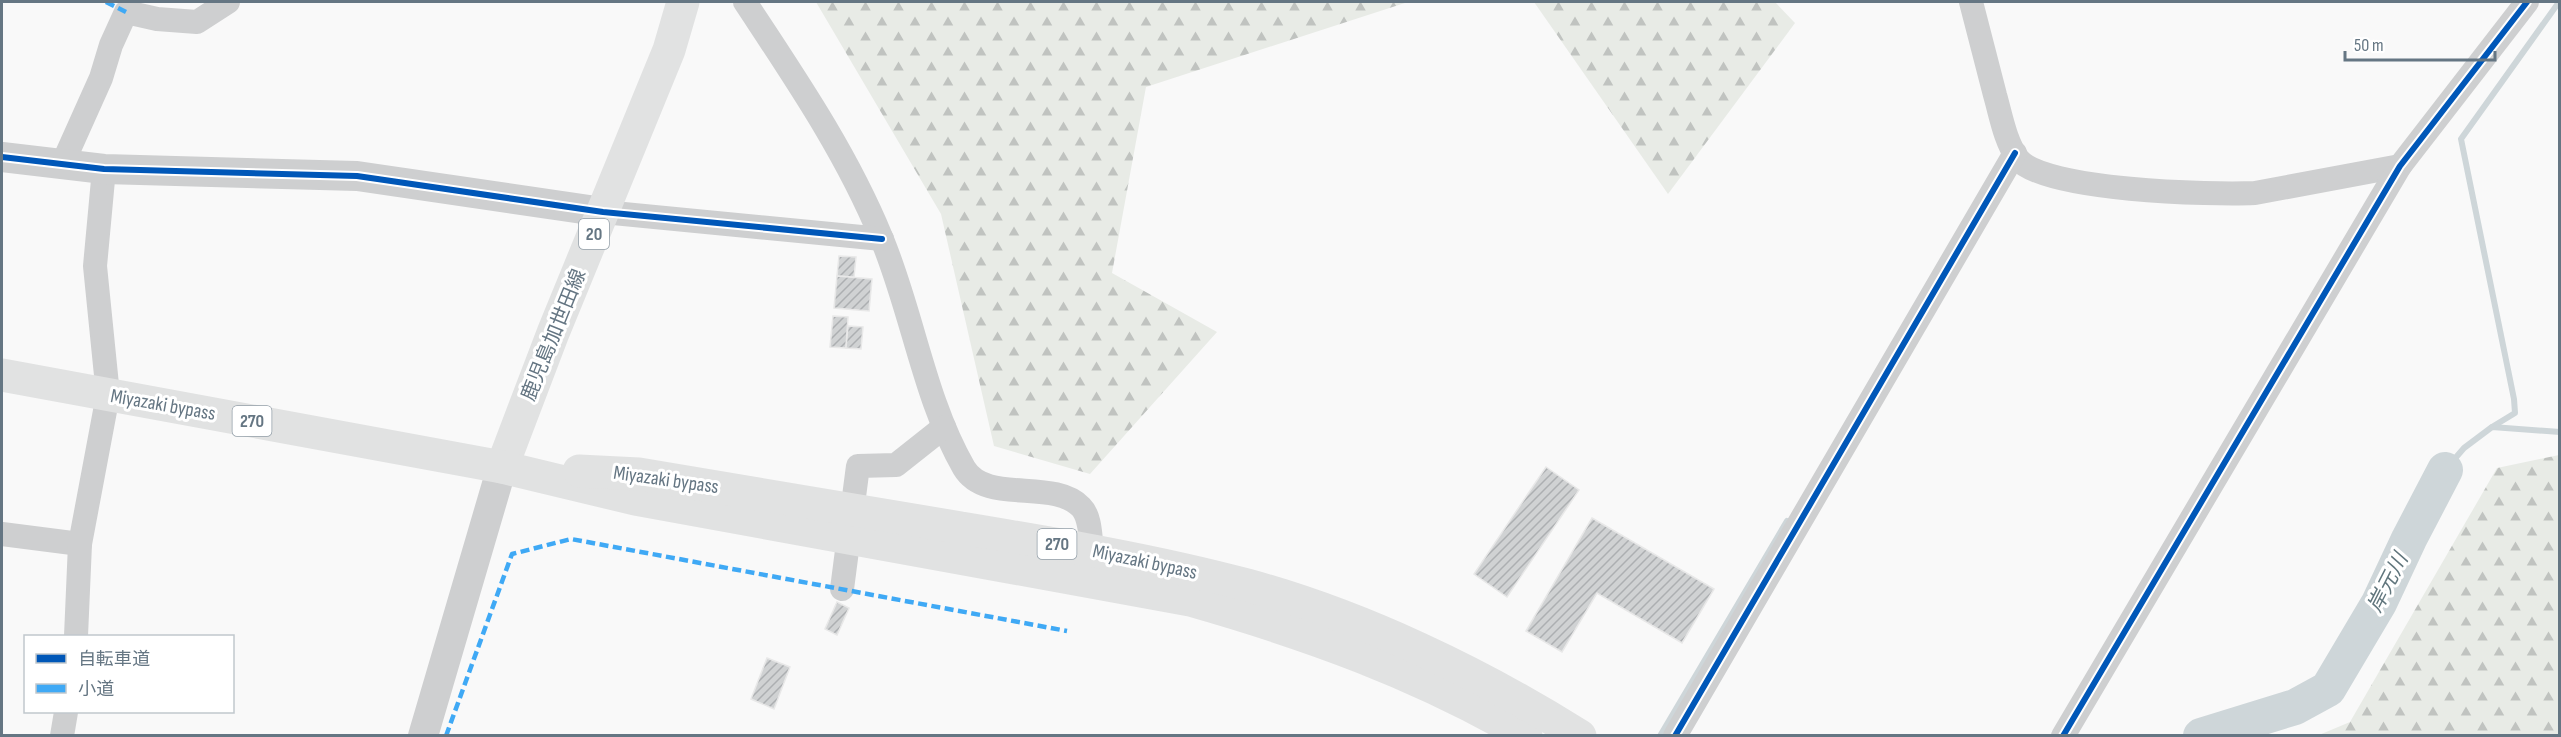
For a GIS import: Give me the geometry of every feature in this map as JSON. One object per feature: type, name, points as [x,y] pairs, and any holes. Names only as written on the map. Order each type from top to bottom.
[{"type":"main road","name":"鹿児島加世田線","points":[[502,467],[553,333],[669,50],[683,2]]},
{"type":"main road","name":"Miyazaki bypass","points":[[2,375],[502,467],[635,499],[1190,600],[1276,625],[1345,649],[1480,709],[1526,735]]},
{"type":"main road","name":"Miyazaki bypass","points":[[502,467],[639,474],[1092,550],[1249,586],[1315,607],[1416,649],[1486,681],[1580,735]]},
{"type":"street","points":[[62,165],[101,78],[111,45],[126,12],[157,19],[197,22],[228,2]]},
{"type":"street","points":[[745,2],[834,139],[882,239],[944,427],[965,470],[982,485],[1060,496],[1081,507],[1088,521],[1092,550]]},
{"type":"street","points":[[1971,2],[2005,132],[2020,161],[2037,172],[2069,180],[2195,193],[2255,193],[2400,166]]},
{"type":"street","points":[[2064,735],[2400,166],[2527,2]]},
{"type":"street","points":[[1675,735],[2015,153]]},
{"type":"street","points":[[2,157],[104,169],[357,176],[603,212],[882,239]]},
{"type":"street","points":[[76,635],[80,544],[108,394],[95,266],[104,169]]},
{"type":"street","points":[[842,590],[858,466],[896,465],[944,427]]},
{"type":"street","points":[[423,735],[502,467]]},
{"type":"street","points":[[2,534],[80,544]]},
{"type":"street","points":[[62,735],[66,713]]},
{"type":"green space","points":[[816,2],[1408,2],[1146,87],[1112,273],[1217,332],[1090,474],[994,446],[941,214]]},
{"type":"green space","points":[[1534,2],[1775,2],[1795,23],[1668,194]]},
{"type":"green space","points":[[2559,455],[2559,735],[2319,735],[2350,722],[2497,468]]},
{"type":"building","points":[[839,256],[856,257],[854,277],[837,276]]},
{"type":"building","points":[[837,276],[872,279],[869,311],[834,308]]},
{"type":"building","points":[[833,316],[848,317],[846,348],[830,347]]},
{"type":"building","points":[[848,326],[863,327],[861,349],[846,348]]},
{"type":"building","points":[[1546,467],[1579,490],[1507,597],[1474,574]]},
{"type":"building","points":[[1592,518],[1714,589],[1682,643],[1597,593],[1562,652],[1526,631]]},
{"type":"building","points":[[837,602],[849,608],[837,635],[825,629]]},
{"type":"building","points":[[767,658],[790,667],[774,709],[751,699]]},
{"type":"waterway","points":[[2492,427],[2515,413],[2514,399],[2461,139],[2559,2]]},
{"type":"waterway","name":"岸元川","points":[[2445,470],[2464,448],[2492,427],[2560,432]]},
{"type":"waterway","name":"岸元川","points":[[2201,736],[2295,707],[2328,689],[2379,603],[2445,470]]},
{"type":"waterway","points":[[1660,736],[1787,521]]},
{"type":"marked path","points":[[106,2],[126,12]]},
{"type":"marked path","points":[[446,736],[512,554],[571,539],[1067,631]]},
{"type":"cycle path","points":[[2063,736],[2400,166],[2527,2]]},
{"type":"cycle path","points":[[1675,736],[2015,153]]},
{"type":"cycle path","points":[[2,157],[104,169],[357,176],[603,212],[882,239]]}]
